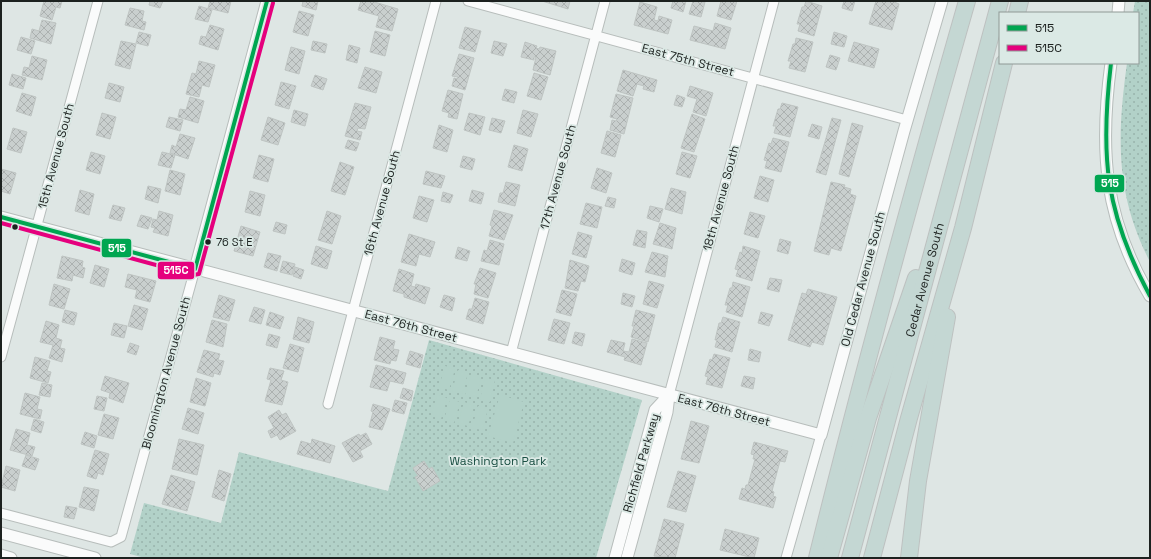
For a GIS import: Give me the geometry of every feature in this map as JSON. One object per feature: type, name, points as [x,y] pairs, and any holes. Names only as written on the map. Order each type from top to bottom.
[{"type":"highway","points":[[817,558],[848,432],[905,219],[967,1]]},
{"type":"highway","name":"Cedar Avenue South","points":[[850,558],[1000,1]]},
{"type":"highway","points":[[1017,12],[1020,1]]},
{"type":"highway","name":"Cedar Avenue South","points":[[872,558],[909,418],[963,228],[1004,64]]},
{"type":"highway","points":[[829,558],[868,418],[960,152]]},
{"type":"highway","points":[[909,558],[918,481],[963,228]]},
{"type":"highway","points":[[806,558],[838,454],[848,432]]},
{"type":"street","name":"15th Avenue South","points":[[1,357],[98,1]]},
{"type":"street","name":"Bloomington Avenue South","points":[[1,513],[111,542],[121,537],[267,1]]},
{"type":"street","name":"16th Avenue South","points":[[328,404],[436,1]]},
{"type":"street","name":"East 75th Street","points":[[468,1],[595,36],[754,77],[907,120]]},
{"type":"street","name":"17th Avenue South","points":[[511,353],[605,1]]},
{"type":"street","name":"18th Avenue South","points":[[669,395],[774,1]]},
{"type":"street","name":"Old Cedar Avenue South","points":[[786,558],[821,436],[907,120],[942,1]]},
{"type":"street","points":[[1118,12],[1120,1]]},
{"type":"street","points":[[1111,64],[1104,131],[1106,174],[1111,199],[1123,242],[1130,260],[1150,296]]},
{"type":"street","name":"East 76th Street","points":[[1,217],[821,436]]},
{"type":"street","name":"Richfield Parkway","points":[[614,558],[655,410],[669,395]]},
{"type":"street","name":"Richfield Parkway","points":[[627,558],[667,412],[669,395]]},
{"type":"street","points":[[1,533],[94,558]]},
{"type":"street","points":[[1,556],[10,558]]},
{"type":"green space","points":[[1135,1],[1150,1],[1150,262],[1130,212],[1122,164],[1121,116],[1127,64],[1139,64],[1139,12],[1133,12]]},
{"type":"green space","name":"Washington Park","points":[[429,340],[642,400],[596,558],[145,558],[130,554],[144,503],[221,523],[239,452],[388,491]]},
{"type":"green space","points":[[445,366],[455,369],[449,390],[439,387]]},
{"type":"green space","points":[[458,370],[468,373],[462,394],[452,391]]},
{"type":"green space","points":[[471,374],[481,377],[476,398],[465,395]]},
{"type":"green space","points":[[485,378],[495,380],[490,402],[480,399]]},
{"type":"green space","points":[[437,395],[447,398],[441,419],[431,416]]},
{"type":"green space","points":[[500,395],[524,402],[513,443],[488,436]]},
{"type":"green space","points":[[450,399],[460,402],[454,423],[444,420]]},
{"type":"green space","points":[[464,402],[474,405],[468,426],[458,423]]},
{"type":"green space","points":[[478,406],[488,409],[482,430],[472,428]]},
{"type":"building","points":[[44,1],[62,1],[60,8],[56,7],[52,20],[40,16]]},
{"type":"building","points":[[150,1],[163,1],[160,8],[149,5]]},
{"type":"building","points":[[210,1],[231,1],[228,13],[208,8]]},
{"type":"building","points":[[303,1],[318,1],[316,10],[302,6]]},
{"type":"building","points":[[361,1],[371,1],[398,9],[392,31],[376,27],[379,16],[358,10]]},
{"type":"building","points":[[542,1],[570,1],[568,9]]},
{"type":"building","points":[[673,1],[686,1],[683,12],[671,8]]},
{"type":"building","points":[[693,1],[705,2],[701,17],[689,14]]},
{"type":"building","points":[[721,1],[737,1],[731,20],[717,16]]},
{"type":"building","points":[[806,1],[822,6],[814,36],[798,31],[800,24],[797,24],[802,7],[804,7]]},
{"type":"building","points":[[844,1],[855,1],[852,11],[842,8]]},
{"type":"building","points":[[876,1],[892,1],[899,4],[892,30],[869,24]]},
{"type":"building","points":[[640,2],[657,7],[654,20],[658,21],[659,16],[672,20],[668,34],[634,25]]},
{"type":"building","points":[[199,6],[212,10],[208,22],[195,19]]},
{"type":"building","points":[[130,8],[144,11],[142,21],[146,22],[144,30],[125,25]]},
{"type":"building","points":[[299,11],[314,15],[308,36],[293,32]]},
{"type":"building","points":[[42,20],[56,23],[51,44],[30,38],[32,29],[39,31]]},
{"type":"building","points":[[715,23],[731,28],[725,49],[690,40],[694,26],[713,31]]},
{"type":"building","points":[[210,25],[224,29],[218,50],[199,44],[201,36],[206,37]]},
{"type":"building","points":[[465,27],[481,31],[475,52],[459,48]]},
{"type":"building","points":[[375,31],[390,35],[385,56],[370,52]]},
{"type":"building","points":[[139,32],[151,35],[148,46],[136,43]]},
{"type":"building","points":[[834,32],[847,36],[844,47],[831,44]]},
{"type":"building","points":[[21,37],[35,41],[31,54],[17,50]]},
{"type":"building","points":[[796,38],[813,42],[805,72],[789,68],[791,61],[788,61]]},
{"type":"building","points":[[121,41],[136,44],[130,69],[115,65]]},
{"type":"building","points":[[313,41],[327,44],[325,53],[311,50]]},
{"type":"building","points":[[494,41],[507,44],[503,56],[491,53]]},
{"type":"building","points":[[525,42],[537,46],[536,48],[539,49],[540,47],[556,51],[550,75],[533,70],[536,57],[534,57],[534,60],[521,57]]},
{"type":"building","points":[[854,42],[879,49],[874,68],[848,61]]},
{"type":"building","points":[[349,45],[360,48],[357,63],[346,60]]},
{"type":"building","points":[[291,47],[305,51],[299,74],[285,70]]},
{"type":"building","points":[[459,54],[474,58],[465,90],[452,86],[454,78],[457,79],[458,77],[452,76]]},
{"type":"building","points":[[830,55],[840,58],[836,70],[826,67]]},
{"type":"building","points":[[32,56],[47,60],[42,80],[22,75],[24,67],[29,68]]},
{"type":"building","points":[[199,61],[215,65],[209,87],[202,85],[199,97],[186,94],[192,73],[196,74]]},
{"type":"building","points":[[365,67],[382,72],[376,93],[358,88]]},
{"type":"building","points":[[623,70],[657,80],[654,92],[643,89],[644,86],[637,84],[633,96],[617,91]]},
{"type":"building","points":[[534,73],[548,77],[541,100],[527,96]]},
{"type":"building","points":[[12,74],[26,78],[23,89],[9,85]]},
{"type":"building","points":[[315,75],[327,79],[323,90],[311,86]]},
{"type":"building","points":[[281,82],[296,86],[289,109],[275,105]]},
{"type":"building","points":[[109,83],[124,87],[120,102],[105,98]]},
{"type":"building","points":[[690,86],[713,93],[706,116],[693,112],[697,99],[687,96]]},
{"type":"building","points":[[505,89],[517,92],[514,103],[502,100]]},
{"type":"building","points":[[448,90],[463,94],[457,119],[448,117],[449,113],[442,111]]},
{"type":"building","points":[[22,93],[36,97],[31,116],[16,111]]},
{"type":"building","points":[[616,94],[633,98],[624,134],[610,130],[612,120],[616,121],[617,119],[610,117]]},
{"type":"building","points":[[677,95],[685,98],[682,107],[674,105]]},
{"type":"building","points":[[190,97],[204,101],[198,123],[178,117],[180,109],[186,110]]},
{"type":"building","points":[[355,103],[371,107],[365,129],[358,128],[357,131],[362,132],[360,140],[345,136]]},
{"type":"building","points":[[782,103],[798,107],[790,137],[774,133],[776,126],[773,126],[778,109],[780,109]]},
{"type":"building","points":[[294,110],[308,114],[305,126],[291,122]]},
{"type":"building","points":[[523,110],[538,114],[531,137],[517,133]]},
{"type":"building","points":[[102,113],[116,117],[110,139],[96,135]]},
{"type":"building","points":[[469,113],[485,117],[480,135],[464,130]]},
{"type":"building","points":[[692,114],[705,119],[694,152],[681,148]]},
{"type":"building","points":[[169,117],[183,120],[180,131],[166,127]]},
{"type":"building","points":[[268,117],[285,123],[278,145],[261,140]]},
{"type":"building","points":[[492,118],[505,121],[501,133],[489,130]]},
{"type":"building","points":[[832,118],[841,120],[826,175],[816,172]]},
{"type":"building","points":[[852,123],[863,126],[849,177],[839,174]]},
{"type":"building","points":[[812,124],[822,127],[819,139],[808,136]]},
{"type":"building","points":[[439,125],[453,130],[447,152],[433,148]]},
{"type":"building","points":[[13,128],[27,132],[21,153],[7,149]]},
{"type":"building","points":[[607,131],[621,135],[615,157],[601,153]]},
{"type":"building","points":[[180,134],[195,138],[188,159],[170,153],[172,145],[176,147]]},
{"type":"building","points":[[773,138],[789,142],[781,172],[765,168],[767,161],[764,160],[769,143],[771,144]]},
{"type":"building","points":[[348,140],[359,143],[356,151],[345,148]]},
{"type":"building","points":[[514,145],[528,149],[522,171],[508,167]]},
{"type":"building","points":[[91,152],[105,156],[100,174],[86,170]]},
{"type":"building","points":[[162,152],[175,155],[171,168],[158,165]]},
{"type":"building","points":[[682,152],[697,156],[690,178],[676,174]]},
{"type":"building","points":[[259,155],[274,159],[268,182],[253,178]]},
{"type":"building","points":[[463,156],[475,159],[472,170],[460,167]]},
{"type":"building","points":[[340,162],[354,167],[345,195],[331,191]]},
{"type":"building","points":[[597,168],[612,173],[606,193],[591,188]]},
{"type":"building","points":[[1,169],[16,173],[10,194],[1,191]]},
{"type":"building","points":[[170,170],[185,174],[180,195],[165,191]]},
{"type":"building","points":[[426,171],[445,176],[441,188],[423,184]]},
{"type":"building","points":[[760,176],[774,180],[768,202],[754,198]]},
{"type":"building","points":[[506,182],[520,185],[515,206],[498,202],[500,193],[503,193]]},
{"type":"building","points":[[831,182],[845,185],[844,187],[851,189],[850,194],[856,196],[841,251],[831,248],[829,255],[814,251]]},
{"type":"building","points":[[148,186],[161,189],[158,203],[145,199]]},
{"type":"building","points":[[671,188],[686,192],[682,214],[665,209]]},
{"type":"building","points":[[80,190],[94,194],[89,215],[75,211]]},
{"type":"building","points":[[472,190],[484,193],[481,204],[469,201]]},
{"type":"building","points":[[250,191],[265,195],[260,216],[245,212]]},
{"type":"building","points":[[443,192],[453,195],[450,203],[441,201]]},
{"type":"building","points":[[419,196],[434,200],[427,222],[413,218]]},
{"type":"building","points":[[608,197],[616,199],[614,208],[605,206]]},
{"type":"building","points":[[586,203],[602,207],[597,228],[580,224]]},
{"type":"building","points":[[113,205],[125,208],[121,221],[109,218]]},
{"type":"building","points":[[650,206],[663,209],[659,222],[647,218]]},
{"type":"building","points":[[494,210],[513,215],[504,240],[489,236]]},
{"type":"building","points":[[159,211],[173,215],[168,236],[153,232],[155,228],[151,227],[153,219],[157,220]]},
{"type":"building","points":[[327,211],[341,216],[332,244],[318,240]]},
{"type":"building","points":[[750,212],[765,216],[758,238],[744,234]]},
{"type":"building","points":[[141,215],[152,218],[148,229],[137,226]]},
{"type":"building","points":[[276,222],[287,225],[285,234],[273,231]]},
{"type":"building","points":[[660,223],[676,228],[672,249],[653,244]]},
{"type":"building","points":[[241,226],[260,232],[253,256],[234,251]]},
{"type":"building","points":[[637,230],[647,232],[645,248],[633,245]]},
{"type":"building","points":[[578,232],[592,236],[586,258],[572,254]]},
{"type":"building","points":[[409,234],[435,242],[430,257],[419,254],[416,266],[401,262]]},
{"type":"building","points":[[780,239],[791,242],[788,254],[777,251]]},
{"type":"building","points":[[490,240],[504,244],[499,265],[481,261],[484,250],[487,251]]},
{"type":"building","points":[[316,246],[332,251],[327,269],[311,264]]},
{"type":"building","points":[[743,246],[760,251],[752,281],[736,276],[738,270],[735,269],[740,252],[742,253]]},
{"type":"building","points":[[458,247],[470,251],[467,261],[455,258]]},
{"type":"building","points":[[652,252],[668,256],[665,277],[645,272]]},
{"type":"building","points":[[268,253],[281,256],[277,271],[264,267]]},
{"type":"building","points":[[62,256],[83,261],[82,267],[85,268],[83,278],[73,275],[72,281],[57,278]]},
{"type":"building","points":[[622,259],[635,263],[632,275],[619,271]]},
{"type":"building","points":[[570,260],[589,266],[585,282],[581,281],[578,291],[565,288]]},
{"type":"building","points":[[283,261],[295,264],[292,275],[280,272]]},
{"type":"building","points":[[95,265],[109,269],[104,287],[90,283]]},
{"type":"building","points":[[295,267],[304,270],[301,279],[293,276]]},
{"type":"building","points":[[480,268],[496,273],[488,298],[474,294],[476,284],[474,284]]},
{"type":"building","points":[[399,269],[414,274],[411,286],[415,287],[416,284],[430,288],[425,304],[404,297],[404,294],[393,291]]},
{"type":"building","points":[[128,274],[156,281],[150,302],[135,298],[137,290],[125,287]]},
{"type":"building","points":[[770,278],[782,280],[779,292],[767,289]]},
{"type":"building","points":[[649,281],[664,285],[657,308],[643,304]]},
{"type":"building","points":[[733,282],[750,287],[742,317],[726,312],[728,305],[725,305]]},
{"type":"building","points":[[54,284],[70,289],[64,309],[49,305]]},
{"type":"building","points":[[808,289],[837,297],[823,345],[812,342],[810,347],[788,340],[802,293],[806,294]]},
{"type":"building","points":[[562,290],[577,294],[571,316],[556,312]]},
{"type":"building","points":[[623,293],[635,296],[632,307],[621,304]]},
{"type":"building","points":[[219,295],[235,300],[229,321],[213,317]]},
{"type":"building","points":[[444,295],[455,298],[452,311],[440,307]]},
{"type":"building","points":[[475,298],[489,302],[483,324],[466,319],[469,309],[472,309]]},
{"type":"building","points":[[134,305],[148,309],[142,330],[128,326]]},
{"type":"building","points":[[254,307],[265,310],[261,324],[249,321]]},
{"type":"building","points":[[65,310],[77,313],[74,325],[62,322]]},
{"type":"building","points":[[636,310],[655,315],[648,342],[631,337]]},
{"type":"building","points":[[270,312],[284,317],[280,329],[266,325]]},
{"type":"building","points":[[761,312],[773,315],[769,326],[758,323]]},
{"type":"building","points":[[298,317],[314,322],[309,343],[293,339]]},
{"type":"building","points":[[723,317],[740,322],[732,352],[715,347],[719,323],[721,323]]},
{"type":"building","points":[[554,319],[570,323],[564,344],[548,340]]},
{"type":"building","points":[[212,320],[227,324],[223,347],[206,342]]},
{"type":"building","points":[[46,321],[59,325],[56,338],[62,340],[60,348],[65,349],[62,362],[49,358],[53,345],[40,342]]},
{"type":"building","points":[[114,323],[127,326],[124,338],[111,335]]},
{"type":"building","points":[[575,332],[585,334],[582,346],[572,343]]},
{"type":"building","points":[[269,334],[280,337],[277,348],[266,345]]},
{"type":"building","points":[[380,337],[395,341],[393,349],[399,350],[396,361],[391,360],[390,364],[374,360]]},
{"type":"building","points":[[632,339],[647,343],[641,365],[624,360],[625,357],[607,352],[611,340],[625,343],[623,351],[629,352]]},
{"type":"building","points":[[130,343],[139,346],[136,355],[127,352]]},
{"type":"building","points":[[290,344],[304,348],[298,372],[283,368]]},
{"type":"building","points":[[750,349],[761,352],[759,362],[748,360]]},
{"type":"building","points":[[204,350],[220,354],[218,360],[224,361],[220,375],[214,373],[213,377],[197,372]]},
{"type":"building","points":[[410,351],[423,355],[420,368],[406,364]]},
{"type":"building","points":[[714,354],[730,358],[722,388],[706,384],[708,377],[705,376],[710,359],[712,360]]},
{"type":"building","points":[[35,357],[50,361],[47,371],[51,372],[48,383],[30,378]]},
{"type":"building","points":[[376,365],[406,373],[403,384],[390,381],[387,391],[370,387]]},
{"type":"building","points":[[270,368],[284,371],[281,380],[288,382],[282,405],[265,401],[271,380],[267,379]]},
{"type":"building","points":[[105,376],[129,383],[123,403],[109,398],[110,393],[101,390]]},
{"type":"building","points":[[744,376],[755,378],[753,389],[741,386]]},
{"type":"building","points":[[196,378],[211,383],[205,406],[190,402]]},
{"type":"building","points":[[42,383],[52,385],[50,397],[39,395]]},
{"type":"building","points":[[403,388],[413,391],[411,401],[400,398]]},
{"type":"building","points":[[25,393],[40,397],[37,409],[42,410],[40,419],[20,414]]},
{"type":"building","points":[[97,396],[107,398],[104,411],[94,409]]},
{"type":"building","points":[[395,400],[407,403],[404,414],[392,411]]},
{"type":"building","points":[[373,404],[390,409],[382,430],[369,427],[373,412],[371,411]]},
{"type":"building","points":[[188,408],[204,413],[198,434],[182,429]]},
{"type":"building","points":[[279,410],[282,415],[286,413],[296,431],[280,440],[277,435],[271,438],[268,431],[274,428],[268,417]]},
{"type":"building","points":[[104,414],[119,418],[113,439],[98,435]]},
{"type":"building","points":[[34,419],[44,422],[41,433],[31,430]]},
{"type":"building","points":[[691,421],[709,426],[699,463],[681,459]]},
{"type":"building","points":[[16,429],[30,433],[27,445],[35,447],[32,456],[10,450]]},
{"type":"building","points":[[85,432],[97,436],[94,448],[81,444]]},
{"type":"building","points":[[366,433],[372,444],[360,451],[363,457],[353,462],[342,443],[359,434],[360,436]]},
{"type":"building","points":[[179,439],[204,445],[197,475],[172,469]]},
{"type":"building","points":[[312,439],[335,446],[330,463],[297,454],[301,441],[311,444]]},
{"type":"building","points":[[754,442],[788,451],[785,462],[780,461],[772,491],[774,492],[773,496],[776,497],[773,508],[739,499],[742,488],[745,489],[746,485],[748,485],[755,459],[753,459],[754,455],[751,454]]},
{"type":"building","points":[[95,450],[109,454],[103,475],[98,473],[96,479],[87,476]]},
{"type":"building","points":[[26,455],[39,459],[35,470],[22,466]]},
{"type":"building","points":[[424,461],[429,469],[432,467],[440,481],[423,491],[415,477],[418,476],[413,468]]},
{"type":"building","points":[[6,466],[20,470],[15,491],[1,487]]},
{"type":"building","points":[[219,470],[231,474],[224,501],[212,497]]},
{"type":"building","points":[[678,471],[696,476],[686,512],[667,507]]},
{"type":"building","points":[[171,475],[195,482],[187,511],[162,504]]},
{"type":"building","points":[[84,487],[99,490],[94,511],[79,507]]},
{"type":"building","points":[[66,506],[77,508],[74,519],[64,517]]},
{"type":"building","points":[[664,519],[684,524],[675,558],[654,556]]},
{"type":"building","points":[[725,529],[759,538],[754,558],[720,550]]},
{"type":"transit line","name":"515","points":[[1,217],[195,269],[267,1]]},
{"type":"transit line","name":"515C","points":[[1,223],[193,275],[199,274],[273,3]]},
{"type":"transit line","name":"515","points":[[1111,64],[1106,127],[1110,183],[1115,210],[1123,237],[1150,296]]},
{"type":"place","name":"76 St E","points":[[208,242]]}]
